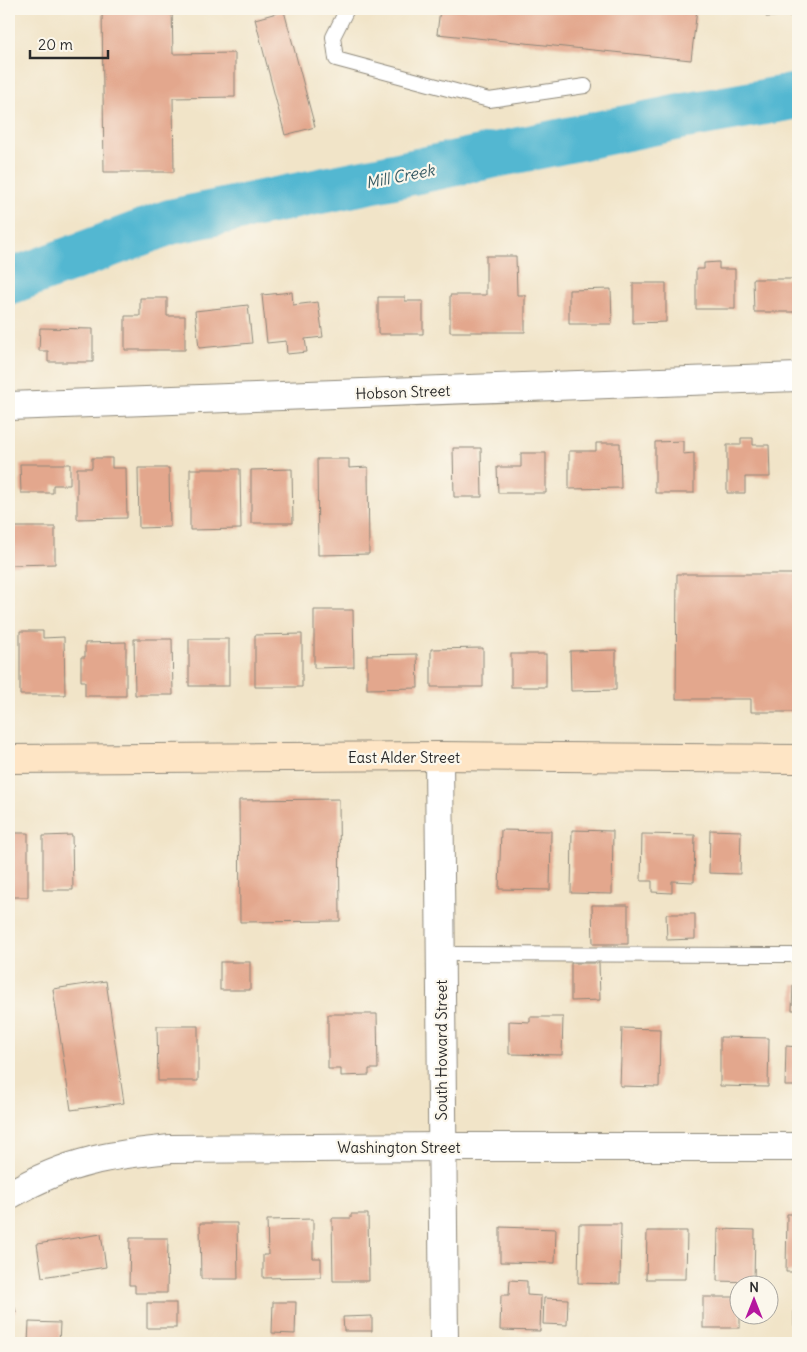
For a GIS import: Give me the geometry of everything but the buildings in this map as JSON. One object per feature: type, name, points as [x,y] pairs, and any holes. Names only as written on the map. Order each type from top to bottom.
[{"type":"main road","name":"East Alder Street","points":[[9,759],[439,756],[798,759]]},
{"type":"street","name":"Hobson Street","points":[[9,406],[798,377]]},
{"type":"street","name":"South Howard Street","points":[[439,756],[444,1343]]},
{"type":"street","name":"Washington Street","points":[[9,1195],[28,1184],[59,1171],[91,1161],[137,1152],[171,1149],[442,1147],[798,1148]]},
{"type":"lane","points":[[347,9],[333,37],[336,59],[489,100],[585,86]]},
{"type":"lane","points":[[440,954],[798,955]]},
{"type":"waterway","name":"Mill Creek","points":[[9,282],[170,222],[685,116],[798,96]]}]
